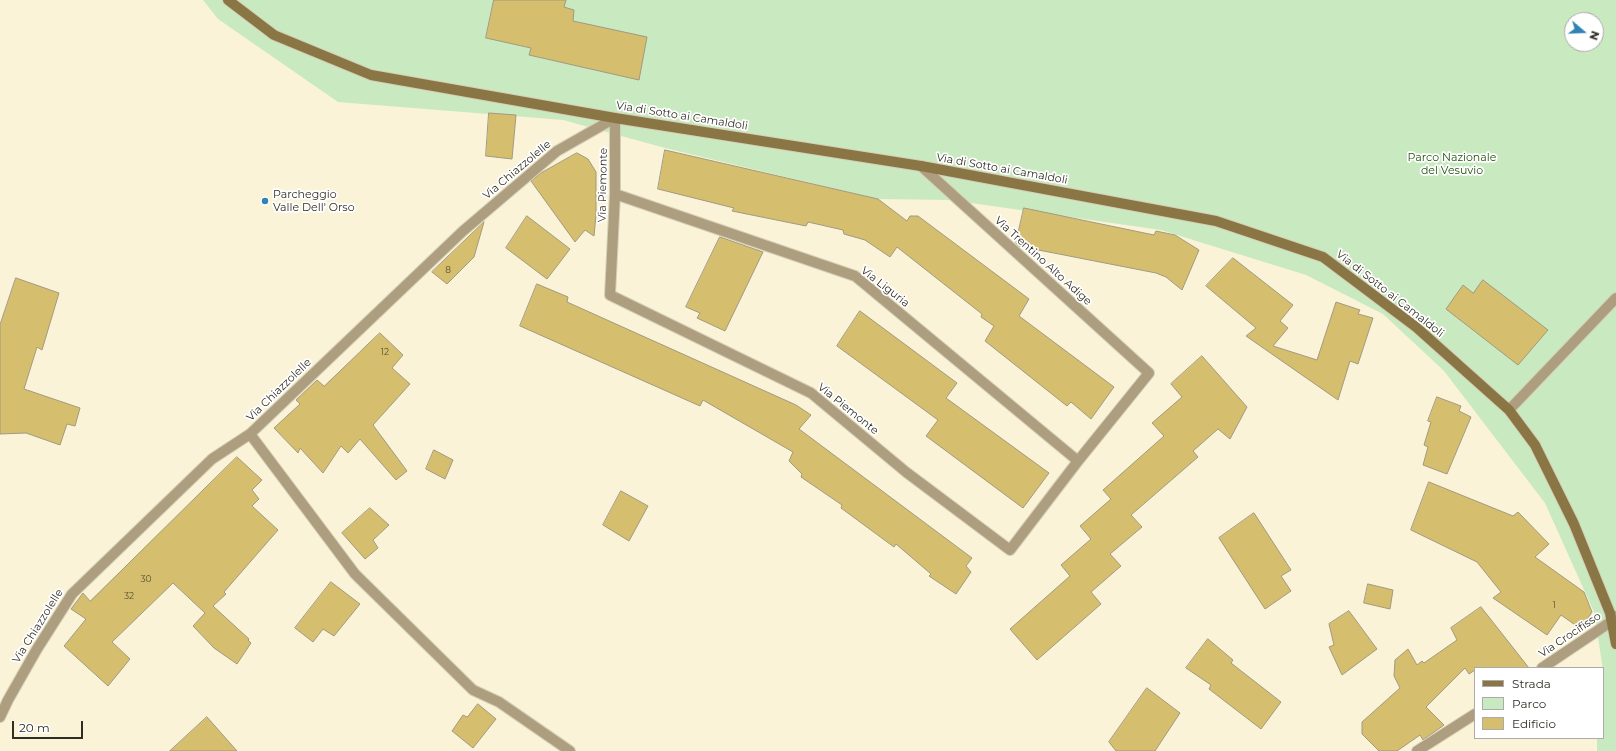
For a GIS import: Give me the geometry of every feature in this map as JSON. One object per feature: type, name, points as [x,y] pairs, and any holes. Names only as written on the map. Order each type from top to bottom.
[{"type":"street","name":"Via di Sotto ai Camaldoli","points":[[228,0],[274,35],[371,75],[615,118],[921,166],[1216,221],[1323,257],[1416,327],[1509,410],[1535,445],[1574,524],[1613,616],[1616,644]]},
{"type":"street","name":"Via Piemonte","points":[[615,118],[616,194],[610,295],[811,393],[906,472],[1010,550],[1078,461],[1149,373]]},
{"type":"street","name":"Via Chiazzolelle","points":[[0,717],[37,649],[72,594],[212,459],[250,434],[463,231],[557,151],[615,118]]},
{"type":"street","name":"Via Trentino Alto Adige","points":[[921,166],[1149,373]]},
{"type":"street","name":"Via Liguria","points":[[616,194],[855,276],[1078,461]]},
{"type":"street","points":[[1509,410],[1616,298]]},
{"type":"street","points":[[250,434],[355,574],[473,690],[499,702],[570,751]]},
{"type":"street","name":"Via Crocifisso","points":[[1543,667],[1613,616]]},
{"type":"street","points":[[1417,751],[1474,715]]},
{"type":"green space","name":"Parco Nazionale del Vesuvio","points":[[203,0],[1616,0],[1616,751],[1597,751],[1597,739],[1604,739],[1604,667],[1603,667],[1594,612],[1545,503],[1444,371],[1383,314],[1306,275],[1161,230],[950,200],[877,199],[665,148],[563,120],[338,102],[218,19]]},
{"type":"building","points":[[494,0],[566,0],[564,7],[574,10],[573,21],[647,37],[639,80],[529,55],[531,48],[486,38]]},
{"type":"building","points":[[489,113],[516,115],[512,159],[486,156]]},
{"type":"building","points":[[665,150],[878,199],[907,221],[910,216],[918,216],[1029,299],[1019,316],[1114,387],[1091,419],[1071,402],[1067,406],[985,341],[994,326],[981,317],[982,314],[897,247],[890,257],[865,240],[844,234],[843,230],[808,222],[806,226],[732,211],[734,208],[658,189]]},
{"type":"building","points":[[577,153],[588,159],[596,172],[596,215],[594,236],[585,230],[575,242],[531,181],[541,173]]},
{"type":"building","points":[[1024,208],[1154,235],[1156,231],[1175,235],[1199,250],[1182,290],[1166,277],[1156,273],[1018,246],[1016,243]]},
{"type":"building","points":[[527,216],[570,249],[547,279],[506,248]]},
{"type":"building","points":[[484,222],[474,257],[447,284],[432,272]]},
{"type":"building","points":[[720,237],[763,252],[725,331],[697,318],[700,313],[686,307]]},
{"type":"building","points":[[1233,258],[1293,305],[1280,321],[1288,328],[1273,346],[1317,360],[1336,302],[1360,310],[1358,314],[1373,318],[1358,364],[1350,361],[1338,400],[1246,336],[1256,328],[1206,286]]},
{"type":"building","points":[[16,278],[59,293],[42,350],[37,347],[24,389],[80,408],[75,426],[67,424],[60,445],[26,433],[0,434],[0,325]]},
{"type":"building","points":[[1483,280],[1548,330],[1518,365],[1446,309],[1463,285],[1473,293]]},
{"type":"building","points":[[537,284],[568,297],[567,302],[796,405],[811,415],[799,429],[972,558],[966,566],[971,572],[956,594],[929,576],[931,574],[896,544],[894,547],[841,508],[842,505],[801,477],[802,474],[789,461],[793,452],[703,400],[700,406],[520,326]]},
{"type":"building","points":[[860,311],[957,383],[946,398],[1049,473],[1023,508],[926,436],[938,420],[837,346]]},
{"type":"building","points":[[380,333],[403,355],[392,368],[410,384],[373,425],[407,471],[396,480],[360,439],[348,453],[341,446],[323,473],[300,448],[298,453],[274,428],[300,404],[296,400],[317,380],[324,386]]},
{"type":"building","points":[[1202,356],[1247,407],[1230,439],[1218,429],[1193,451],[1198,457],[1131,515],[1142,527],[1110,554],[1121,566],[1091,592],[1101,604],[1037,660],[1010,629],[1070,576],[1061,565],[1091,539],[1080,526],[1111,499],[1103,490],[1164,436],[1152,423],[1182,397],[1171,384]]},
{"type":"building","points":[[1437,397],[1461,406],[1459,411],[1471,417],[1447,474],[1423,465],[1428,447],[1424,445],[1431,422],[1428,421]]},
{"type":"building","points":[[434,450],[453,460],[445,479],[426,469]]},
{"type":"building","points":[[237,457],[262,480],[252,490],[259,499],[252,506],[278,530],[224,592],[226,594],[213,606],[249,639],[248,640],[251,643],[237,664],[214,648],[193,626],[205,613],[173,583],[112,642],[130,659],[108,686],[64,646],[86,619],[71,609],[83,593],[90,601]]},
{"type":"building","points":[[1429,482],[1513,516],[1518,512],[1549,544],[1535,557],[1584,592],[1592,612],[1581,629],[1561,615],[1547,635],[1493,598],[1501,592],[1477,562],[1411,530]]},
{"type":"building","points":[[621,491],[648,506],[629,541],[603,525]]},
{"type":"building","points":[[370,508],[389,525],[373,540],[378,548],[365,559],[342,533]]},
{"type":"building","points":[[1254,513],[1291,570],[1281,576],[1291,591],[1265,609],[1219,538]]},
{"type":"building","points":[[331,582],[360,604],[334,636],[323,629],[313,642],[295,628]]},
{"type":"building","points":[[1368,584],[1393,590],[1390,609],[1364,603]]},
{"type":"building","points":[[1481,607],[1528,667],[1474,667],[1474,671],[1469,674],[1465,668],[1426,707],[1444,725],[1423,740],[1420,735],[1397,751],[1379,751],[1362,734],[1362,722],[1400,688],[1394,676],[1395,660],[1408,649],[1417,665],[1422,661],[1424,663],[1457,640],[1451,628]]},
{"type":"building","points":[[1349,611],[1377,649],[1342,675],[1329,647],[1334,645],[1329,624]]},
{"type":"building","points":[[1208,639],[1233,660],[1231,663],[1281,702],[1261,729],[1209,689],[1211,685],[1186,668]]},
{"type":"building","points":[[1147,688],[1180,713],[1155,751],[1116,751],[1109,742]]},
{"type":"building","points":[[478,704],[496,719],[473,748],[452,731],[463,715],[467,717]]},
{"type":"building","points":[[207,717],[237,751],[170,751]]},
{"type":"place","name":"Parcheggio Valle Dell' Orso","points":[[265,201]]}]
